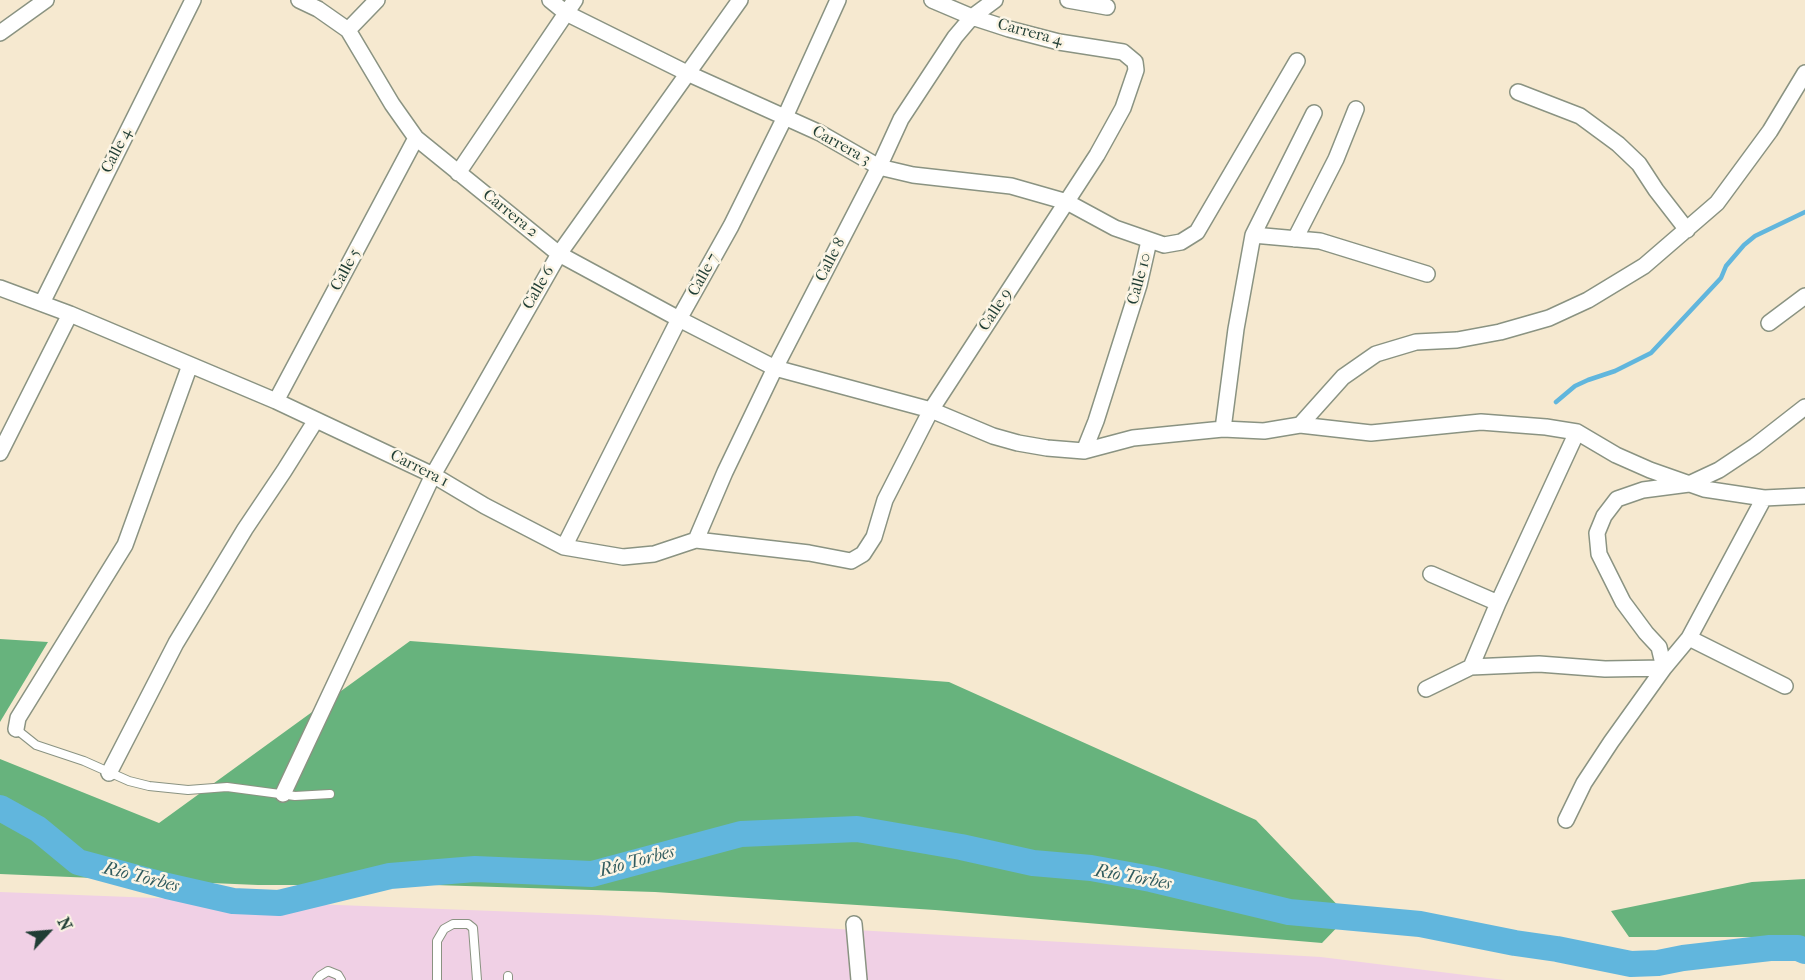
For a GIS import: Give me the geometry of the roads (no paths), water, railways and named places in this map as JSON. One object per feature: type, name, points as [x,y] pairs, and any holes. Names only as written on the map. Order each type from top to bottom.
[{"type":"street","points":[[0,33],[46,0]]},
{"type":"street","name":"Calle 4","points":[[42,303],[193,0]]},
{"type":"street","name":"Carrera 2","points":[[299,0],[318,9],[348,30],[392,104],[416,138],[559,254],[679,320],[775,368],[931,410],[993,436],[1018,443],[1084,451]]},
{"type":"street","points":[[348,30],[376,0]]},
{"type":"street","name":"Carrera 3","points":[[550,0],[566,13],[687,73],[820,133],[879,167],[913,175],[1011,186],[1067,202],[1114,228],[1149,241]]},
{"type":"street","points":[[458,173],[575,0]]},
{"type":"street","name":"Calle 6","points":[[283,794],[433,474],[559,254],[740,0]]},
{"type":"street","name":"Calle 7","points":[[564,547],[679,320],[731,226],[785,117],[838,0]]},
{"type":"street","name":"Carrera 4","points":[[932,0],[972,17],[1010,29],[1059,42],[1123,52],[1130,57]]},
{"type":"street","name":"Calle 8","points":[[696,540],[725,472],[775,368],[902,119],[955,37],[972,17],[995,0]]},
{"type":"street","points":[[1068,0],[1107,7]]},
{"type":"street","name":"Calle 9","points":[[851,561],[863,554],[874,537],[885,500],[931,410],[1097,155],[1123,108],[1136,70],[1135,62],[1130,57]]},
{"type":"street","name":"Calle 10","points":[[1084,451],[1096,421],[1139,285],[1149,241],[1164,245],[1181,242],[1197,232],[1297,61]]},
{"type":"street","points":[[1300,425],[1343,377],[1376,354],[1416,342],[1457,340],[1500,332],[1550,318],[1588,300],[1644,266],[1717,203],[1770,131],[1805,73]]},
{"type":"street","points":[[1518,92],[1580,116],[1618,144],[1639,164],[1687,230]]},
{"type":"street","points":[[1294,239],[1336,159],[1356,109]]},
{"type":"street","points":[[1223,429],[1236,329],[1253,236],[1314,113]]},
{"type":"street","name":"Calle 5","points":[[276,401],[416,138]]},
{"type":"street","points":[[1253,236],[1320,241],[1427,274]]},
{"type":"street","name":"Carrera 1","points":[[0,289],[70,314],[276,401],[433,474],[504,516],[564,547],[623,557],[654,554],[696,540],[851,561]]},
{"type":"street","points":[[1769,323],[1805,296]]},
{"type":"street","points":[[0,453],[70,314]]},
{"type":"street","points":[[16,729],[18,717],[125,545],[190,365]]},
{"type":"street","points":[[1664,668],[1659,647],[1623,602],[1599,554],[1597,533],[1604,516],[1617,499],[1643,490],[1689,484],[1719,470],[1805,407]]},
{"type":"street","points":[[109,773],[176,643],[245,529],[316,420]]},
{"type":"street","points":[[1084,451],[1133,438],[1223,429],[1264,431],[1300,425],[1371,433],[1480,422],[1577,432],[1616,455],[1650,470],[1720,493],[1764,498],[1804,497]]},
{"type":"street","points":[[1471,668],[1498,603],[1577,432]]},
{"type":"street","points":[[1566,820],[1584,783],[1664,668],[1689,638],[1764,498]]},
{"type":"street","points":[[1431,574],[1498,603]]},
{"type":"street","points":[[1689,638],[1785,687]]},
{"type":"street","points":[[1426,690],[1471,668],[1539,664],[1605,669],[1664,668]]},
{"type":"street","points":[[854,924],[859,980]]},
{"type":"lane","points":[[16,729],[36,745],[149,786],[188,790],[227,787],[295,796],[330,794]]},
{"type":"lane","points":[[437,980],[437,941],[444,929],[453,924],[468,924],[473,928],[477,980]]},
{"type":"lane","points":[[318,980],[328,971],[338,975],[341,980]]},
{"type":"waterway","points":[[1556,402],[1575,386],[1615,371],[1651,353],[1721,278],[1726,266],[1744,245],[1755,236],[1805,212]]},
{"type":"waterway","name":"Río Torbes","points":[[0,808],[38,829],[78,862],[233,901],[279,903],[390,876],[475,869],[592,874],[741,834],[857,829],[961,847],[1033,863],[1091,868],[1151,879],[1289,912],[1420,924],[1631,964],[1658,963],[1770,948],[1798,948],[1805,951]]}]
